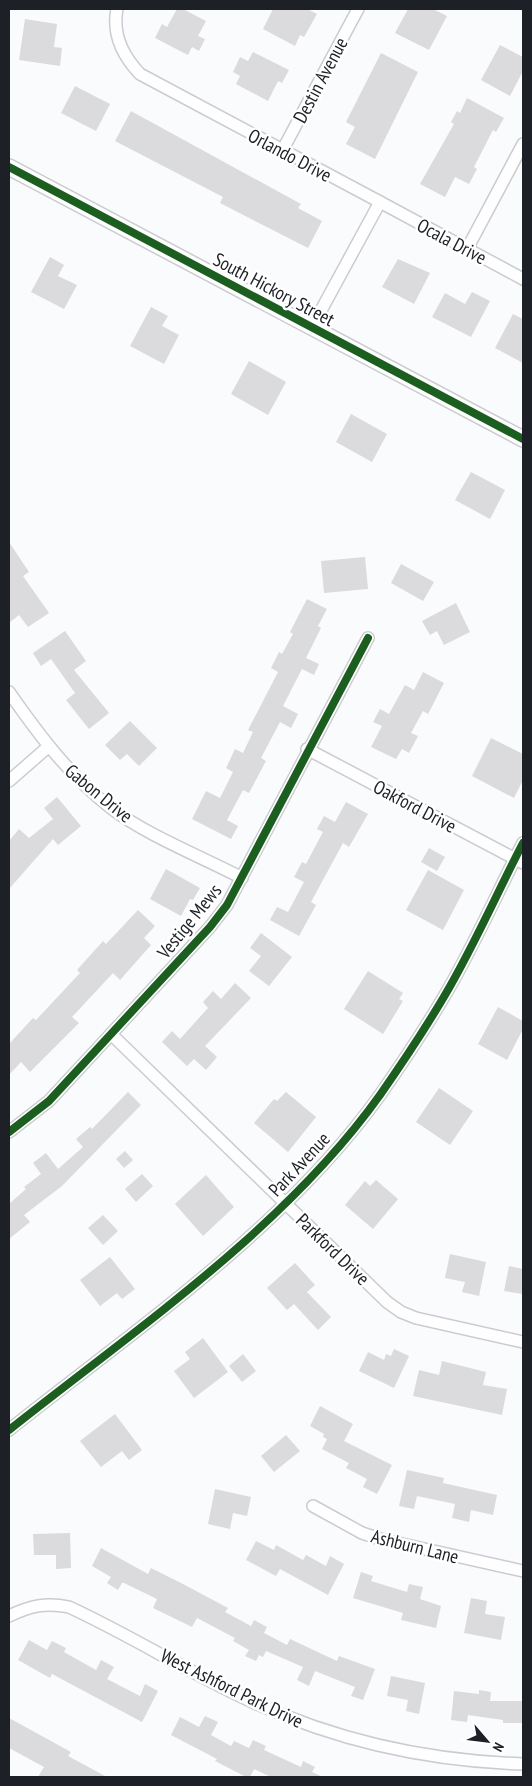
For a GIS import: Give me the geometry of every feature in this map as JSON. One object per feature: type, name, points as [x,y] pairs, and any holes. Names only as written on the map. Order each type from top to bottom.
[{"type":"street","name":"Orlando Drive","points":[[117,9],[116,28],[119,41],[131,65],[140,74],[380,202]]},
{"type":"street","name":"Destin Avenue","points":[[282,151],[358,9]]},
{"type":"street","points":[[467,249],[523,144]]},
{"type":"street","name":"South Hickory Street","points":[[9,167],[523,439]]},
{"type":"street","points":[[312,327],[380,202]]},
{"type":"street","name":"Ocala Drive","points":[[380,202],[523,279]]},
{"type":"street","name":"Vestige Mews","points":[[9,1132],[49,1101],[210,927],[227,905],[307,750],[368,638]]},
{"type":"street","name":"Gabon Drive","points":[[9,692],[48,747],[70,772],[113,809],[140,826],[242,878]]},
{"type":"street","points":[[9,781],[48,747]]},
{"type":"street","name":"Oakford Drive","points":[[307,750],[519,861]]},
{"type":"street","name":"Park Avenue","points":[[9,1430],[237,1250],[338,1147],[379,1096],[446,994],[519,861],[523,843]]},
{"type":"street","name":"Parkford Drive","points":[[111,1034],[387,1302],[401,1312],[416,1318],[523,1342]]},
{"type":"street","name":"Ashburn Lane","points":[[313,1506],[362,1533],[380,1540],[523,1571]]},
{"type":"street","name":"West Ashford Park Drive","points":[[9,1616],[29,1606],[51,1603],[70,1606],[215,1683],[300,1722],[354,1740],[407,1753],[473,1762],[523,1764]]},
{"type":"building","points":[[177,9],[183,9],[206,21],[198,36],[205,39],[199,51],[192,47],[188,55],[155,38],[162,24],[167,27]]},
{"type":"building","points":[[273,9],[307,9],[317,14],[304,37],[300,35],[295,46],[263,29]]},
{"type":"building","points":[[408,9],[433,9],[447,16],[429,50],[395,33]]},
{"type":"building","points":[[25,19],[57,24],[54,47],[62,48],[60,66],[19,60]]},
{"type":"building","points":[[500,45],[523,57],[523,71],[510,96],[481,80]]},
{"type":"building","points":[[253,52],[289,70],[282,83],[278,81],[268,101],[236,84],[240,76],[233,72],[240,57],[248,61]]},
{"type":"building","points":[[381,53],[418,72],[375,159],[346,144],[355,127],[346,122]]},
{"type":"building","points":[[75,86],[110,104],[96,131],[61,113]]},
{"type":"building","points":[[467,98],[504,118],[496,132],[493,130],[474,167],[477,169],[469,184],[455,177],[445,197],[420,184],[454,124],[451,122],[457,111],[460,113]]},
{"type":"building","points":[[131,111],[301,204],[298,208],[322,221],[308,248],[220,203],[223,197],[115,141]]},
{"type":"building","points":[[50,257],[64,265],[58,276],[77,285],[64,309],[31,292]]},
{"type":"building","points":[[398,259],[430,273],[414,304],[382,287]]},
{"type":"building","points":[[472,292],[490,301],[471,337],[432,317],[445,293],[465,304]]},
{"type":"building","points":[[151,307],[168,316],[162,326],[179,335],[164,364],[130,346]]},
{"type":"building","points":[[513,314],[523,319],[523,363],[495,348]]},
{"type":"building","points":[[249,361],[286,382],[268,415],[231,394]]},
{"type":"building","points":[[351,414],[387,434],[372,462],[336,442]]},
{"type":"building","points":[[471,472],[505,490],[490,519],[455,500]]},
{"type":"building","points":[[9,542],[29,572],[23,576],[49,613],[28,627],[19,615],[9,623]]},
{"type":"building","points":[[365,557],[368,589],[324,593],[321,561]]},
{"type":"building","points":[[401,564],[434,582],[423,601],[391,583]]},
{"type":"building","points":[[307,599],[327,609],[318,626],[321,628],[306,658],[319,664],[314,675],[302,669],[283,706],[298,714],[291,728],[280,722],[261,758],[266,761],[249,793],[243,790],[227,820],[238,826],[231,839],[192,819],[206,791],[220,798],[233,772],[226,768],[235,749],[243,753],[253,732],[248,730],[278,672],[271,668],[279,652],[282,654],[293,634],[290,632]]},
{"type":"building","points":[[456,603],[470,632],[444,645],[437,631],[430,635],[422,621]]},
{"type":"building","points":[[65,631],[86,661],[74,670],[109,713],[89,729],[66,700],[75,693],[51,659],[41,666],[33,653]]},
{"type":"building","points":[[423,672],[444,683],[428,714],[423,711],[411,733],[418,736],[409,753],[402,749],[396,759],[371,747],[382,726],[373,722],[380,709],[389,714],[405,685],[414,690]]},
{"type":"building","points":[[130,721],[157,748],[139,766],[127,754],[120,760],[105,745]]},
{"type":"building","points":[[491,738],[523,754],[523,780],[514,798],[472,776]]},
{"type":"building","points":[[57,797],[81,826],[58,845],[53,839],[9,889],[9,841],[19,829],[29,838],[53,819],[44,808]]},
{"type":"building","points":[[346,802],[368,814],[349,847],[343,843],[311,902],[316,905],[299,936],[270,920],[277,907],[288,912],[304,882],[294,877],[302,862],[306,864],[323,832],[317,829],[324,816],[335,822]]},
{"type":"building","points":[[429,848],[445,857],[437,871],[421,862]]},
{"type":"building","points":[[166,869],[200,888],[193,900],[190,899],[181,916],[150,899]]},
{"type":"building","points":[[428,870],[464,890],[443,930],[406,910]]},
{"type":"building","points":[[138,910],[155,926],[144,938],[151,945],[120,980],[113,973],[72,1017],[79,1023],[30,1072],[21,1062],[9,1075],[9,1044],[33,1018],[36,1020],[80,973],[77,970],[103,941],[106,944]]},
{"type":"building","points":[[261,933],[292,957],[269,986],[249,971],[261,956],[250,948]]},
{"type":"building","points":[[368,971],[403,993],[399,999],[403,1001],[383,1034],[344,1009]]},
{"type":"building","points":[[235,983],[251,998],[205,1046],[217,1057],[206,1070],[194,1059],[187,1066],[162,1042],[172,1031],[180,1039],[208,1008],[203,1002],[213,991],[221,999]]},
{"type":"building","points":[[498,1007],[523,1021],[523,1029],[507,1060],[478,1044]]},
{"type":"building","points":[[439,1088],[473,1111],[450,1145],[416,1122]]},
{"type":"building","points":[[128,1092],[141,1105],[62,1186],[24,1215],[30,1222],[9,1239],[9,1204],[26,1189],[24,1187],[41,1174],[33,1163],[46,1153],[58,1169],[83,1147],[76,1139],[90,1127],[92,1129]]},
{"type":"building","points":[[286,1092],[316,1117],[288,1152],[254,1123],[274,1099],[277,1101]]},
{"type":"building","points":[[125,1151],[133,1160],[124,1168],[116,1159]]},
{"type":"building","points":[[142,1174],[153,1186],[136,1202],[125,1189]]},
{"type":"building","points":[[206,1175],[234,1207],[203,1236],[175,1204]]},
{"type":"building","points":[[376,1180],[398,1199],[373,1229],[345,1205],[365,1181],[370,1186]]},
{"type":"building","points":[[103,1215],[118,1231],[103,1245],[88,1228]]},
{"type":"building","points":[[450,1254],[486,1262],[479,1296],[462,1292],[465,1282],[445,1278]]},
{"type":"building","points":[[110,1257],[135,1289],[122,1299],[117,1293],[100,1306],[80,1280]]},
{"type":"building","points":[[295,1263],[315,1285],[307,1292],[331,1317],[318,1330],[294,1304],[287,1310],[267,1288]]},
{"type":"building","points":[[509,1266],[523,1269],[523,1294],[504,1291]]},
{"type":"building","points":[[203,1338],[228,1372],[194,1398],[174,1371],[190,1359],[185,1352]]},
{"type":"building","points":[[394,1349],[409,1356],[394,1388],[359,1371],[368,1352],[384,1360],[386,1354],[391,1356]]},
{"type":"building","points":[[243,1354],[256,1371],[242,1382],[229,1366]]},
{"type":"building","points":[[442,1361],[486,1372],[483,1385],[507,1389],[502,1415],[413,1396],[419,1370],[439,1375]]},
{"type":"building","points":[[320,1406],[353,1424],[344,1441],[392,1465],[377,1494],[363,1487],[367,1479],[346,1468],[349,1463],[322,1449],[327,1439],[323,1437],[324,1434],[310,1426]]},
{"type":"building","points":[[115,1414],[142,1450],[129,1460],[122,1451],[101,1467],[80,1441]]},
{"type":"building","points":[[286,1435],[300,1451],[274,1472],[261,1456]]},
{"type":"building","points":[[407,1470],[444,1478],[443,1483],[497,1495],[493,1515],[471,1510],[469,1522],[452,1518],[455,1504],[417,1496],[414,1509],[399,1506]]},
{"type":"building","points":[[215,1489],[251,1497],[247,1516],[233,1513],[230,1529],[208,1524]]},
{"type":"building","points":[[70,1533],[71,1568],[56,1569],[56,1555],[34,1555],[33,1534]]},
{"type":"building","points":[[256,1541],[274,1550],[276,1545],[303,1560],[306,1555],[326,1566],[330,1556],[344,1564],[328,1595],[280,1569],[276,1576],[246,1560]]},
{"type":"building","points":[[101,1548],[148,1574],[151,1568],[183,1584],[228,1608],[225,1612],[251,1626],[254,1620],[267,1627],[264,1633],[287,1645],[290,1639],[337,1661],[339,1656],[375,1669],[363,1700],[351,1696],[355,1687],[315,1671],[309,1686],[297,1680],[303,1667],[266,1651],[263,1657],[259,1655],[256,1661],[245,1656],[249,1650],[233,1641],[235,1638],[197,1618],[192,1627],[153,1608],[157,1599],[124,1583],[122,1583],[118,1590],[107,1583],[111,1577],[92,1566]]},
{"type":"building","points":[[361,1572],[373,1576],[371,1581],[407,1592],[409,1584],[423,1587],[420,1599],[441,1606],[436,1628],[401,1620],[403,1613],[353,1598]]},
{"type":"building","points":[[471,1598],[487,1601],[485,1614],[505,1617],[501,1640],[464,1633]]},
{"type":"building","points":[[29,1640],[47,1650],[52,1641],[66,1648],[64,1652],[96,1670],[101,1660],[114,1667],[107,1679],[140,1696],[145,1684],[158,1691],[142,1722],[52,1674],[50,1678],[18,1660]]},
{"type":"building","points":[[391,1676],[425,1683],[419,1714],[406,1711],[408,1700],[387,1696]]},
{"type":"building","points":[[479,1690],[491,1692],[490,1701],[523,1701],[523,1723],[503,1723],[503,1720],[468,1715],[467,1722],[451,1720],[454,1691],[479,1694]]},
{"type":"building","points":[[205,1716],[218,1722],[211,1735],[231,1746],[234,1741],[249,1748],[253,1740],[266,1746],[264,1750],[301,1767],[303,1761],[315,1767],[312,1772],[323,1777],[271,1777],[254,1769],[250,1777],[246,1777],[215,1761],[217,1759],[171,1735],[180,1717],[199,1727]]},
{"type":"building","points":[[9,1718],[71,1752],[68,1756],[107,1777],[38,1777],[44,1767],[9,1748]]},
{"type":"cycle path","points":[[9,167],[523,439]]},
{"type":"cycle path","points":[[9,1132],[49,1101],[210,927],[227,905],[368,638]]},
{"type":"cycle path","points":[[9,1430],[157,1315],[254,1233],[300,1189],[342,1143],[380,1095],[437,1008],[466,958],[523,843]]}]
